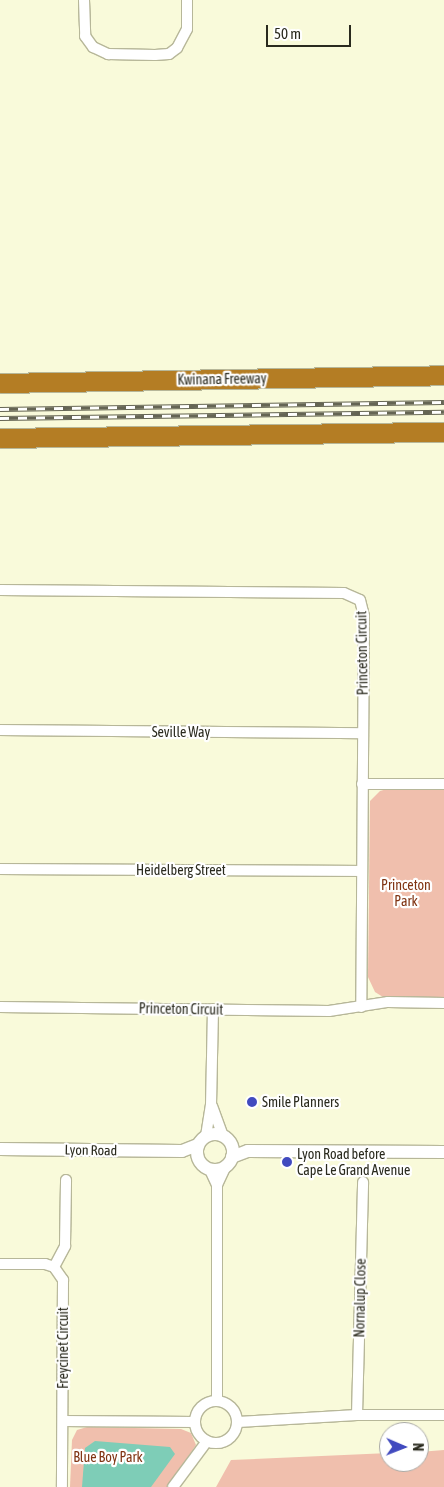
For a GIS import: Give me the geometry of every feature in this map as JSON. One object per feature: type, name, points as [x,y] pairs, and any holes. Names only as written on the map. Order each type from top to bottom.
[{"type":"highway","name":"Kwinana Freeway","points":[[0,383],[444,375]]},
{"type":"highway","points":[[0,438],[444,432]]},
{"type":"highway","points":[[315,435],[444,443]]},
{"type":"street","points":[[84,0],[84,36],[93,47],[108,54],[155,55],[170,54],[177,48],[187,29],[186,0]]},
{"type":"street","name":"Princeton Circuit","points":[[0,590],[344,593],[360,600],[364,616],[361,1007]]},
{"type":"street","name":"Seville Way","points":[[0,730],[362,733]]},
{"type":"street","points":[[362,784],[444,784]]},
{"type":"street","name":"Heidelberg Street","points":[[0,869],[362,871]]},
{"type":"street","name":"Princeton Circuit","points":[[0,1007],[329,1011],[388,1002],[444,1003]]},
{"type":"street","points":[[205,1166],[202,1141],[211,1105],[213,1009]]},
{"type":"street","points":[[211,1105],[228,1151],[217,1185],[217,1401]]},
{"type":"street","name":"Lyon Road","points":[[0,1149],[182,1151],[202,1141],[228,1151]]},
{"type":"street","points":[[182,1151],[205,1166],[217,1185]]},
{"type":"street","points":[[205,1166],[228,1151],[444,1152]]},
{"type":"street","points":[[0,1264],[54,1267],[66,1246],[66,1180]]},
{"type":"street","name":"Nornalup Close","points":[[357,1415],[363,1182]]},
{"type":"street","name":"Freycinet Circuit","points":[[54,1267],[63,1280],[62,1487]]},
{"type":"street","points":[[217,1401],[233,1409],[238,1422],[228,1440],[221,1443],[207,1441],[198,1433],[195,1422],[203,1406],[217,1401]]},
{"type":"street","points":[[238,1422],[357,1415],[444,1415]]},
{"type":"street","points":[[63,1421],[195,1422]]},
{"type":"street","points":[[173,1487],[207,1441]]},
{"type":"green space","name":"Princeton Park","points":[[387,789],[444,789],[444,998],[383,997],[375,992],[368,977],[370,801],[380,791]]},
{"type":"green space","name":"Blue Boy Park","points":[[87,1427],[181,1429],[191,1433],[196,1445],[168,1487],[70,1487],[72,1440],[77,1430]]},
{"type":"green space","points":[[444,1450],[444,1487],[216,1487],[231,1460],[379,1453],[379,1472],[429,1472],[429,1451]]},
{"type":"water","points":[[95,1441],[170,1447],[175,1454],[151,1487],[82,1487],[85,1448]]},
{"type":"railway","points":[[0,409],[444,402]]},
{"type":"railway","points":[[0,418],[444,412]]},
{"type":"place","name":"Smile Planners","points":[[252,1102]]},
{"type":"place","name":"Lyon Road before Cape Le Grand Avenue","points":[[287,1162]]}]
